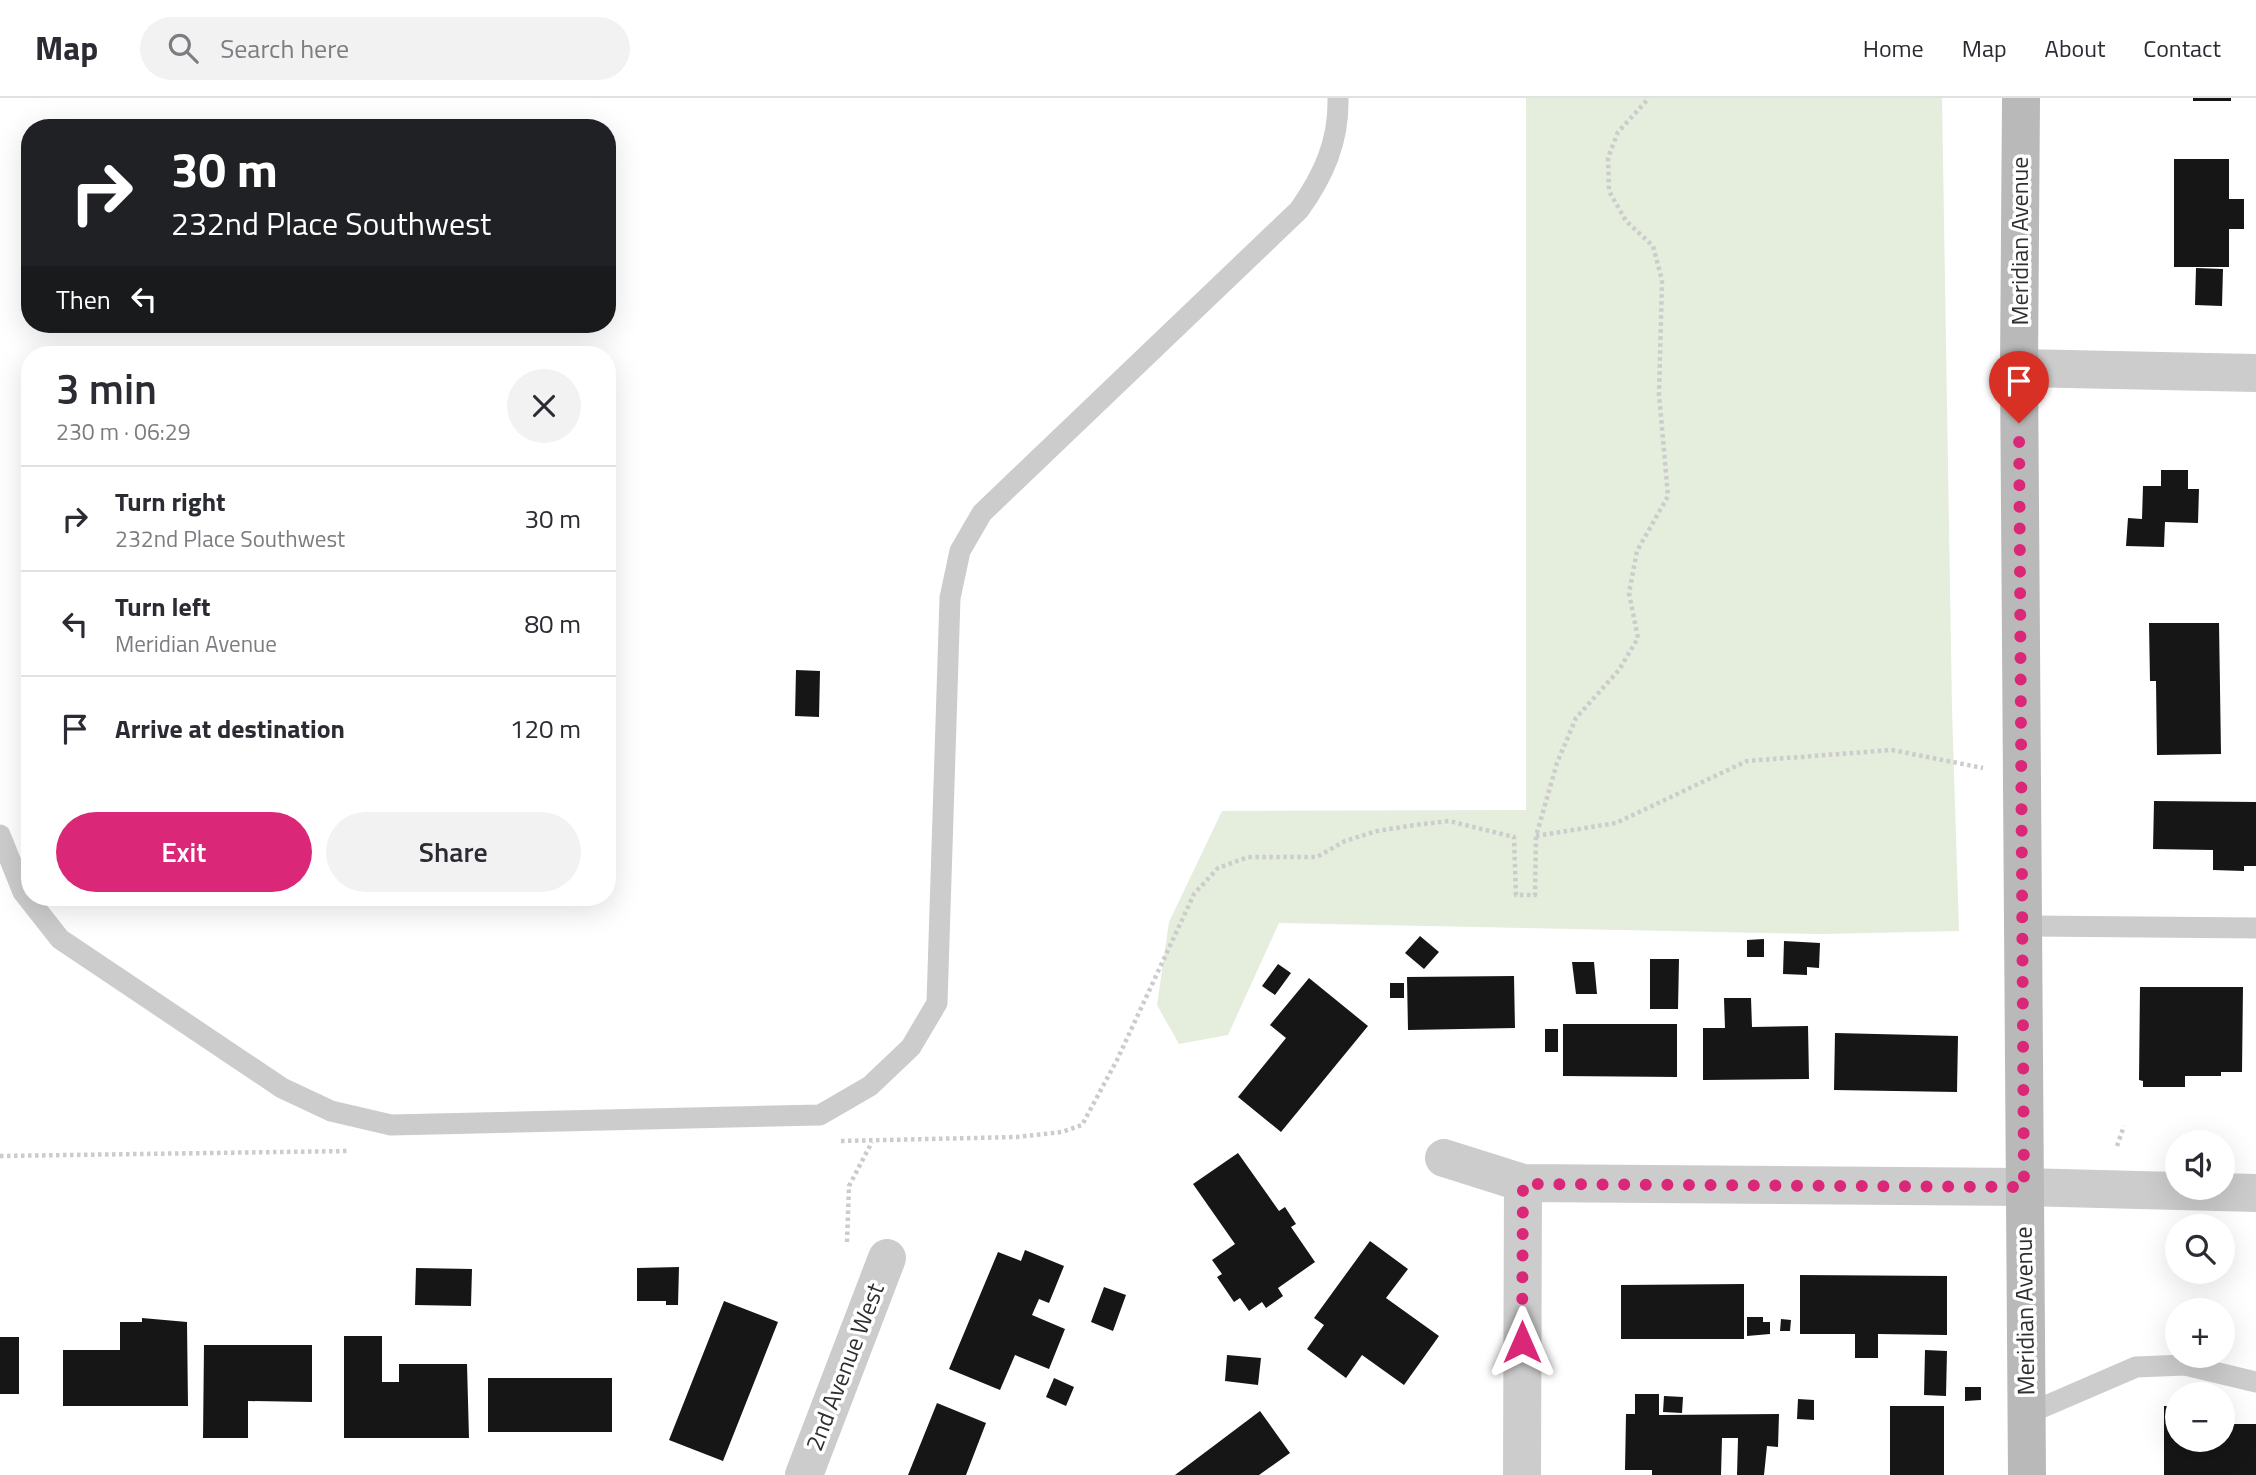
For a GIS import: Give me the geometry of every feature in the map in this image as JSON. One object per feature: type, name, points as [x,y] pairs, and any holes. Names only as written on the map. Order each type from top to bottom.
[{"type":"main road","name":"Meridian Avenue","points":[[2021,98],[2019,369],[2027,1475]]},
{"type":"street","points":[[2019,369],[2256,373]]},
{"type":"street","points":[[1444,1158],[1523,1184],[2024,1187],[2256,1193]]},
{"type":"street","points":[[1522,1475],[1523,1184]]},
{"type":"street","name":"2nd Avenue West","points":[[804,1475],[881,1274]]},
{"type":"lane","points":[[34,906],[60,939],[282,1088],[331,1111],[391,1125],[820,1115],[870,1086],[911,1046],[937,1003],[950,598],[960,551],[982,513],[1299,210],[1317,184],[1330,157],[1338,118],[1338,98]]},
{"type":"lane","points":[[0,835],[21,887]]},
{"type":"lane","points":[[2022,926],[2256,928]]},
{"type":"lane","points":[[2026,1414],[2136,1367],[2185,1365],[2256,1382]]},
{"type":"path","points":[[831,1142],[1017,1137],[1062,1132],[1082,1125],[1117,1060],[1194,894],[1219,869],[1248,857],[1317,857],[1345,841],[1377,831],[1449,821],[1514,837],[1516,895],[1535,895],[1536,836],[1557,763],[1576,718],[1619,670],[1638,638],[1629,593],[1637,551],[1668,496],[1660,394],[1662,281],[1653,246],[1626,221],[1609,191],[1608,158],[1618,132],[1650,98]]},
{"type":"path","points":[[1536,836],[1616,823],[1747,761],[1892,750],[2022,776]]},
{"type":"path","points":[[2117,1146],[2124,1126]]},
{"type":"path","points":[[873,1141],[849,1186],[847,1267],[881,1274]]},
{"type":"path","points":[[0,1156],[363,1150]]},
{"type":"green space","points":[[1526,98],[1942,98],[1952,709],[1959,931],[1821,934],[1279,923],[1228,1035],[1179,1044],[1157,1005],[1169,922],[1222,811],[1526,810]]},
{"type":"building","points":[[2193,98],[2231,98],[2231,101],[2193,101]]},
{"type":"building","points":[[2174,159],[2229,159],[2229,199],[2244,199],[2244,229],[2229,229],[2229,267],[2174,267]]},
{"type":"building","points":[[2196,268],[2223,269],[2222,306],[2195,305]]},
{"type":"building","points":[[2161,470],[2188,470],[2188,489],[2199,489],[2198,523],[2165,522],[2164,547],[2126,546],[2128,518],[2142,519],[2143,486],[2161,486]]},
{"type":"building","points":[[2149,623],[2219,623],[2221,754],[2157,755],[2156,681],[2150,681]]},
{"type":"building","points":[[796,670],[820,671],[819,717],[795,716]]},
{"type":"building","points":[[2154,801],[2256,802],[2256,866],[2244,866],[2244,871],[2213,870],[2213,850],[2153,849]]},
{"type":"building","points":[[1420,936],[1439,952],[1424,969],[1405,953]]},
{"type":"building","points":[[1764,939],[1764,957],[1747,957],[1747,940]]},
{"type":"building","points":[[1784,941],[1820,943],[1819,968],[1807,967],[1807,975],[1783,974]]},
{"type":"building","points":[[1650,959],[1679,959],[1678,1009],[1650,1009]]},
{"type":"building","points":[[1572,962],[1594,962],[1597,994],[1576,994]]},
{"type":"building","points":[[1278,964],[1291,973],[1275,995],[1262,986]]},
{"type":"building","points":[[1514,976],[1515,1028],[1408,1030],[1407,977]]},
{"type":"building","points":[[1309,978],[1368,1026],[1281,1132],[1238,1097],[1286,1038],[1270,1025]]},
{"type":"building","points":[[1390,983],[1404,983],[1404,998],[1390,998]]},
{"type":"building","points":[[2140,987],[2243,987],[2242,1072],[2221,1072],[2221,1076],[2185,1076],[2185,1087],[2143,1087],[2143,1081],[2139,1080]]},
{"type":"building","points":[[1724,998],[1751,998],[1752,1027],[1808,1026],[1809,1079],[1703,1080],[1703,1028],[1725,1028]]},
{"type":"building","points":[[1563,1024],[1677,1024],[1677,1077],[1563,1076]]},
{"type":"building","points":[[1545,1029],[1558,1029],[1558,1052],[1545,1052]]},
{"type":"building","points":[[1835,1033],[1958,1036],[1957,1092],[1834,1090]]},
{"type":"building","points":[[1238,1153],[1279,1211],[1285,1207],[1296,1224],[1291,1227],[1315,1262],[1278,1288],[1283,1296],[1266,1308],[1262,1302],[1249,1311],[1240,1298],[1234,1302],[1217,1277],[1222,1274],[1212,1260],[1235,1244],[1193,1184]]},
{"type":"building","points":[[1370,1241],[1408,1269],[1386,1298],[1439,1336],[1404,1385],[1362,1355],[1346,1378],[1307,1349],[1324,1325],[1314,1318]]},
{"type":"building","points":[[1025,1250],[1064,1266],[1049,1303],[1039,1299],[1032,1315],[1065,1329],[1049,1369],[1015,1355],[1000,1390],[949,1369],[998,1252],[1021,1261]]},
{"type":"building","points":[[679,1267],[678,1305],[666,1305],[666,1301],[637,1301],[637,1268]]},
{"type":"building","points":[[416,1268],[472,1269],[471,1306],[415,1305]]},
{"type":"building","points":[[1800,1275],[1947,1276],[1947,1335],[1878,1334],[1878,1358],[1855,1358],[1855,1334],[1800,1334]]},
{"type":"building","points":[[1744,1284],[1744,1339],[1621,1339],[1621,1285]]},
{"type":"building","points":[[1104,1287],[1126,1295],[1113,1331],[1091,1322]]},
{"type":"building","points":[[724,1301],[778,1322],[723,1461],[669,1440]]},
{"type":"building","points":[[1747,1317],[1763,1317],[1763,1322],[1770,1322],[1770,1334],[1747,1336]]},
{"type":"building","points":[[142,1318],[187,1322],[188,1406],[63,1406],[63,1350],[120,1350],[120,1322],[142,1322]]},
{"type":"building","points":[[1781,1319],[1791,1320],[1790,1331],[1780,1331]]},
{"type":"building","points":[[344,1336],[382,1336],[382,1382],[399,1382],[399,1364],[467,1364],[469,1438],[344,1438]]},
{"type":"building","points":[[0,1337],[19,1337],[19,1394],[0,1394]]},
{"type":"building","points":[[204,1345],[312,1345],[312,1402],[248,1401],[248,1438],[203,1438]]},
{"type":"building","points":[[1925,1350],[1947,1351],[1946,1396],[1924,1395]]},
{"type":"building","points":[[1227,1355],[1261,1358],[1258,1385],[1225,1381]]},
{"type":"building","points":[[488,1378],[612,1378],[612,1432],[488,1432]]},
{"type":"building","points":[[1054,1378],[1074,1387],[1066,1406],[1046,1397]]},
{"type":"building","points":[[1965,1387],[1981,1387],[1981,1400],[1965,1401]]},
{"type":"building","points":[[1635,1394],[1659,1394],[1659,1415],[1779,1414],[1778,1447],[1767,1446],[1764,1475],[1737,1475],[1738,1438],[1722,1438],[1721,1475],[1652,1475],[1652,1470],[1625,1470],[1626,1414],[1635,1414]]},
{"type":"building","points":[[1664,1396],[1683,1397],[1682,1413],[1663,1412]]},
{"type":"building","points":[[1798,1399],[1814,1400],[1814,1420],[1797,1419]]},
{"type":"building","points":[[937,1403],[986,1423],[966,1475],[908,1475]]},
{"type":"building","points":[[1890,1406],[1944,1406],[1944,1475],[1890,1475]]},
{"type":"building","points":[[2164,1406],[2165,1452],[2235,1452],[2235,1424],[2256,1424],[2256,1475],[2164,1475]]},
{"type":"building","points":[[1260,1411],[1290,1453],[1259,1475],[1175,1475]]},
{"type":"route","points":[[1522,1342],[1523,1184],[2024,1187],[2019,423]]}]
